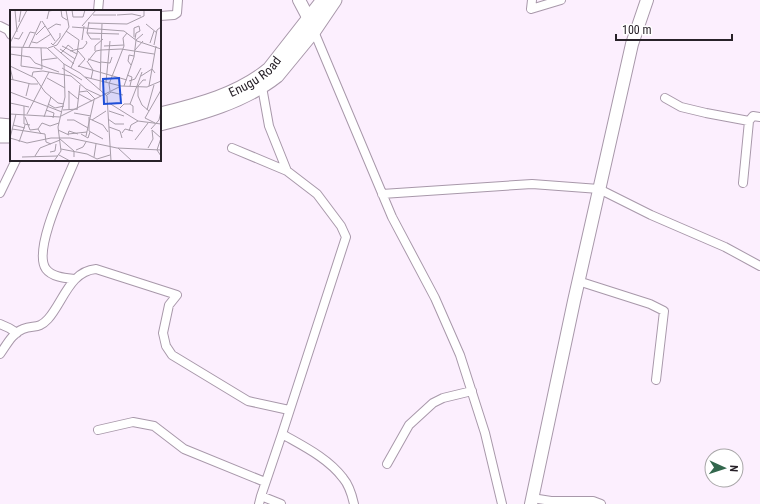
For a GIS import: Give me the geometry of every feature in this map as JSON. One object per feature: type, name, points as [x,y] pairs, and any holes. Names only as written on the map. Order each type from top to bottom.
[{"type":"main road","points":[[299,0],[311,25]]},
{"type":"main road","name":"Enugu Road","points":[[161,114],[224,95],[248,84],[263,74],[311,25],[323,0]]},
{"type":"main road","points":[[161,124],[227,104],[262,86],[277,76],[311,25],[335,0]]},
{"type":"main road","points":[[532,501],[578,281],[632,44],[647,0]]},
{"type":"main road","points":[[0,125],[10,126]]},
{"type":"street","points":[[98,10],[99,0]]},
{"type":"street","points":[[161,16],[174,15],[177,13],[178,0]]},
{"type":"street","points":[[532,0],[531,9],[561,0]]},
{"type":"street","points":[[311,25],[392,217],[434,298],[460,355],[485,433],[502,504]]},
{"type":"street","points":[[0,26],[8,30],[10,33]]},
{"type":"street","points":[[262,86],[269,126],[287,171]]},
{"type":"street","points":[[665,98],[681,107],[749,121]]},
{"type":"street","points":[[743,183],[749,121],[753,116],[760,117]]},
{"type":"street","points":[[232,148],[287,171],[317,194],[341,226],[346,237],[260,500],[281,504]]},
{"type":"street","points":[[0,193],[16,161]]},
{"type":"street","points":[[74,279],[59,277],[46,269],[43,261],[47,230],[59,196],[75,161]]},
{"type":"street","points":[[382,194],[532,184],[599,189],[651,215],[725,247],[760,266]]},
{"type":"street","points":[[0,354],[10,339],[17,333],[23,329],[44,324],[74,279],[91,269],[96,269],[177,295],[170,305],[162,333],[166,346],[172,355],[248,401],[289,410]]},
{"type":"street","points":[[578,281],[650,304],[664,311],[656,380]]},
{"type":"street","points":[[0,324],[17,333]]},
{"type":"street","points":[[387,464],[409,425],[433,403],[443,398],[472,391]]},
{"type":"street","points":[[98,430],[133,422],[154,426],[184,449],[265,482]]},
{"type":"street","points":[[282,434],[313,451],[336,470],[344,479],[354,504]]},
{"type":"street","points":[[532,501],[593,501],[601,504]]}]
